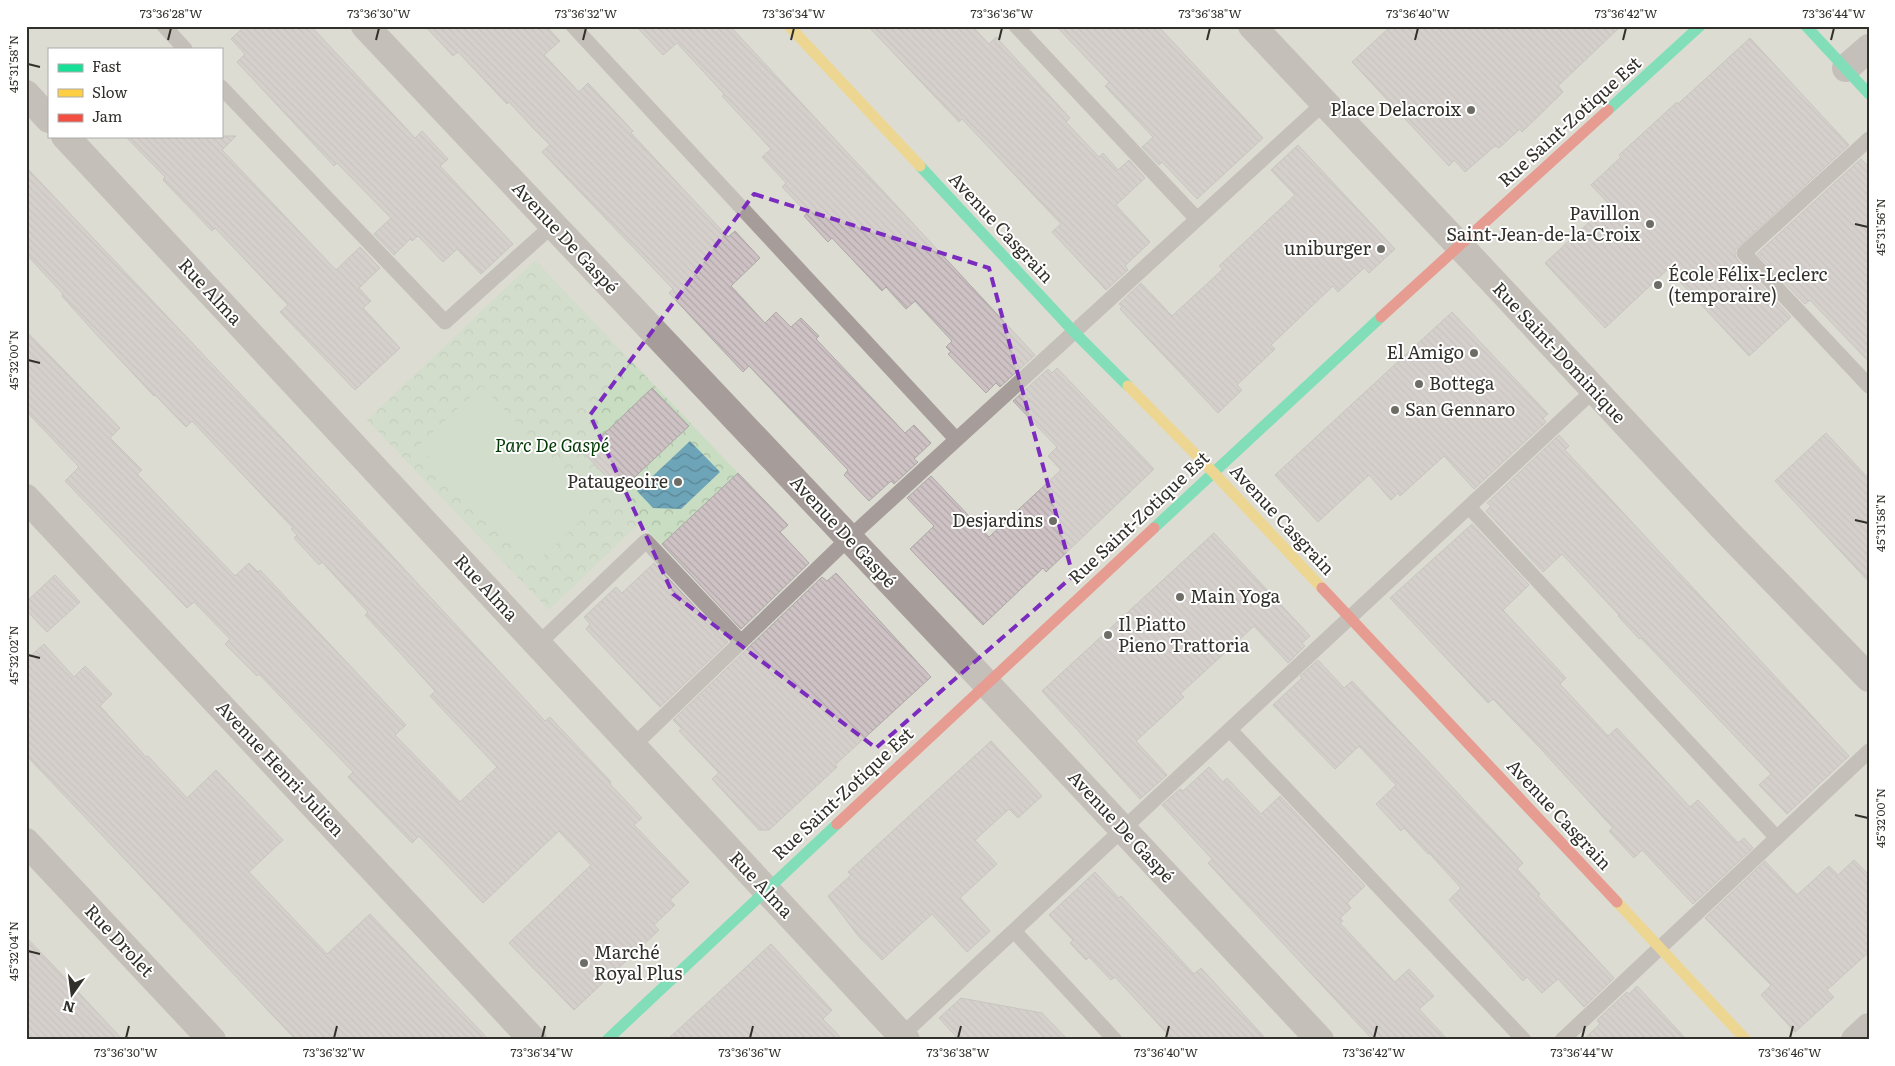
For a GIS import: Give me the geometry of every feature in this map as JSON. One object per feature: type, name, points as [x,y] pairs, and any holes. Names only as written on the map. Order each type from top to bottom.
[{"type":"street","name":"Avenue De Gaspé","points":[[365,26],[987,684],[1320,1040]]},
{"type":"street","name":"Avenue Casgrain","points":[[789,26],[1074,332],[1213,472],[1746,1040]]},
{"type":"street","name":"Rue Saint-Dominique","points":[[1252,26],[1727,532],[1869,678]]},
{"type":"street","name":"Rue Saint-Zotique Est","points":[[607,1040],[1213,472],[1700,26]]},
{"type":"street","points":[[1806,26],[1869,94]]},
{"type":"street","points":[[1846,68],[1869,48]]},
{"type":"street","points":[[26,94],[48,118]]},
{"type":"street","name":"Rue Alma","points":[[67,138],[904,1038]]},
{"type":"street","name":"Avenue Henri-Julien","points":[[26,498],[533,1040]]},
{"type":"street","name":"Rue Drolet","points":[[26,842],[212,1040]]},
{"type":"street","points":[[1856,1040],[1869,1027]]},
{"type":"lane","points":[[164,26],[184,48]]},
{"type":"lane","points":[[573,26],[956,439]]},
{"type":"lane","points":[[1016,26],[1197,219]]},
{"type":"lane","points":[[222,88],[445,322],[553,225]]},
{"type":"lane","points":[[633,746],[849,538],[1324,103]]},
{"type":"lane","points":[[1869,139],[1744,253],[1869,386]]},
{"type":"lane","points":[[904,1038],[1014,931],[1594,390]]},
{"type":"lane","points":[[1469,507],[1777,838]]},
{"type":"lane","points":[[538,644],[646,541],[741,642]]},
{"type":"lane","points":[[1230,730],[1524,1040]]},
{"type":"lane","points":[[1562,1040],[1869,751]]},
{"type":"lane","points":[[1014,931],[1115,1040]]},
{"type":"highlighted area","points":[[754,194],[989,268],[1073,576],[876,748],[673,594],[590,415]]},
{"type":"green space","name":"Parc De Gaspé","points":[[535,260],[738,473],[662,545],[640,523],[549,610],[367,420]]},
{"type":"green space","points":[[482,386],[596,506],[533,566],[418,446]]},
{"type":"water","name":"Pataugeoire","points":[[690,441],[720,472],[681,509],[653,508],[637,491]]},
{"type":"building","points":[[245,26],[311,26],[415,138],[422,131],[448,159],[440,166],[513,244],[481,274],[457,249],[443,262],[418,236],[412,241],[410,239],[394,255],[374,234],[391,218],[337,163],[334,166],[237,62],[245,54],[231,39]]},
{"type":"building","points":[[425,26],[546,26],[560,41],[544,55],[579,92],[588,83],[633,131],[631,133],[728,237],[735,231],[760,258],[731,286],[765,323],[776,312],[791,327],[801,318],[819,336],[816,339],[905,433],[914,425],[931,443],[914,459],[918,462],[894,484],[891,481],[869,501],[844,475],[848,470],[749,366],[743,372],[669,293],[673,289],[542,152],[550,145],[509,102],[507,104],[458,52],[453,56]]},
{"type":"building","points":[[636,26],[730,26],[1035,355],[1000,387],[996,383],[986,393],[948,354],[951,352],[946,347],[952,341],[915,301],[906,309],[886,287],[882,291],[832,238],[828,242],[804,216],[807,213],[782,187],[786,183],[762,157],[771,149],[677,43],[663,55]]},
{"type":"building","points":[[868,26],[972,26],[989,44],[996,37],[1070,118],[1066,122],[1099,157],[1103,153],[1118,170],[1129,160],[1145,178],[1116,205],[1150,242],[1125,266],[1128,270],[1106,290],[1052,232],[1061,224],[962,119],[959,122]]},
{"type":"building","points":[[1056,26],[1158,26],[1263,138],[1197,199],[1162,162],[1159,165],[1142,147],[1153,137],[1105,86],[1109,82]]},
{"type":"building","name":"Place Delacroix","points":[[1391,26],[1621,26],[1558,86],[1563,92],[1522,132],[1520,129],[1499,148],[1495,146],[1465,172],[1454,160],[1449,166],[1352,62]]},
{"type":"building","name":"Pavillon Saint-Jean-de-la-Croix","points":[[1750,38],[1849,145],[1735,250],[1737,259],[1791,317],[1749,356],[1668,269],[1605,328],[1545,263],[1609,204],[1591,185],[1621,157],[1619,155]]},
{"type":"building","points":[[222,136],[236,136],[222,150],[336,270],[360,247],[380,268],[359,288],[371,301],[363,308],[400,348],[355,390],[280,312],[288,305],[215,228],[212,231],[163,180],[165,177],[127,138],[222,138]]},
{"type":"building","points":[[1298,145],[1395,249],[1369,273],[1364,268],[1338,292],[1333,286],[1271,345],[1275,349],[1237,385],[1242,390],[1218,413],[1120,309],[1122,307],[1119,304],[1141,283],[1172,316],[1223,269],[1219,266],[1295,195],[1271,170]]},
{"type":"building","points":[[1861,159],[1869,167],[1869,362],[1810,300],[1805,304],[1757,254]]},
{"type":"building","points":[[26,167],[332,491],[545,721],[550,717],[611,782],[610,784],[642,818],[634,825],[689,882],[670,900],[675,905],[654,925],[659,930],[574,1010],[509,943],[591,865],[559,831],[483,903],[419,836],[412,843],[348,777],[353,772],[259,674],[257,676],[225,644],[230,639],[194,602],[187,608],[65,481],[79,467],[26,411],[26,331],[120,428],[110,438],[142,470],[137,474],[235,576],[249,563],[258,572],[260,570],[406,725],[395,735],[460,802],[497,767],[430,696],[435,691],[365,615],[368,612],[322,562],[319,565],[294,538],[297,535],[291,529],[293,528],[192,421],[186,427],[154,396],[95,333],[62,296],[63,294],[26,254]]},
{"type":"building","points":[[1452,312],[1548,414],[1543,418],[1546,422],[1474,489],[1444,456],[1400,496],[1398,493],[1391,500],[1369,475],[1318,522],[1275,475]]},
{"type":"building","points":[[1057,368],[1154,469],[1046,572],[1043,568],[983,625],[910,549],[934,526],[907,498],[931,476],[989,537],[1061,470],[1048,456],[1057,447],[1013,401],[1048,369],[1052,373]]},
{"type":"building","points":[[652,388],[689,426],[620,491],[584,453]]},
{"type":"building","points":[[1826,433],[1869,479],[1869,582],[1775,481]]},
{"type":"building","points":[[1559,435],[1569,446],[1565,450],[1849,756],[1787,814],[1759,785],[1771,774],[1641,638],[1639,639],[1562,554],[1543,572],[1486,511],[1491,506],[1487,503]]},
{"type":"building","points":[[738,473],[788,525],[780,532],[809,563],[741,629],[662,544]]},
{"type":"building","points":[[1472,524],[1529,585],[1503,610],[1566,678],[1560,684],[1608,736],[1617,728],[1690,807],[1698,800],[1738,843],[1744,838],[1753,848],[1693,904],[1642,850],[1634,858],[1609,831],[1613,828],[1541,749],[1493,699],[1488,703],[1390,598]]},
{"type":"building","points":[[1214,533],[1310,636],[1302,643],[1305,646],[1288,663],[1254,626],[1180,694],[1184,697],[1136,741],[1167,775],[1140,799],[1042,691]]},
{"type":"building","points":[[654,563],[728,642],[660,707],[586,629],[590,624],[584,617],[616,587],[622,593]]},
{"type":"building","points":[[836,573],[931,677],[835,765],[837,767],[769,830],[759,830],[712,779],[719,773],[679,731],[682,729],[673,720],[822,577],[827,581]]},
{"type":"building","points":[[55,575],[80,602],[47,632],[26,610],[26,602]]},
{"type":"building","points":[[44,644],[74,677],[85,666],[112,694],[100,706],[146,757],[148,756],[187,798],[216,770],[283,840],[249,872],[327,954],[370,914],[489,1040],[296,1040],[26,755],[26,660]]},
{"type":"building","points":[[1318,660],[1344,688],[1352,681],[1523,863],[1517,869],[1540,894],[1538,896],[1614,978],[1584,1007],[1558,979],[1542,993],[1527,977],[1523,981],[1449,900],[1461,888],[1404,828],[1401,831],[1376,804],[1396,785],[1359,746],[1335,769],[1273,705]]},
{"type":"building","points":[[991,741],[1042,796],[1018,818],[1009,809],[975,840],[997,864],[960,898],[990,931],[967,952],[932,914],[882,960],[859,937],[828,896],[851,875],[848,872]]},
{"type":"building","points":[[1209,767],[1223,782],[1227,778],[1261,814],[1280,796],[1365,886],[1347,903],[1351,908],[1340,918],[1343,921],[1340,923],[1395,982],[1409,969],[1434,996],[1419,1009],[1448,1040],[1373,1040],[1208,863],[1212,859],[1162,805],[1180,789],[1183,791]]},
{"type":"building","points":[[1854,860],[1869,875],[1869,952],[1827,990],[1834,997],[1795,1032],[1761,995],[1771,985],[1705,918],[1765,861],[1797,895],[1829,866],[1838,875]]},
{"type":"building","points":[[1095,872],[1119,898],[1121,896],[1194,974],[1201,968],[1267,1040],[1173,1040],[1115,977],[1111,980],[1089,957],[1086,960],[1070,943],[1073,940],[1049,915]]},
{"type":"building","points":[[26,937],[67,980],[123,1040],[26,1040]]},
{"type":"building","points":[[771,944],[832,1010],[823,1019],[843,1040],[667,1040]]},
{"type":"building","points":[[1637,986],[1687,1040],[1583,1040],[1600,1024],[1597,1020],[1627,992],[1629,994]]},
{"type":"building","points":[[961,998],[1042,1013],[1068,1040],[959,1040],[939,1018]]},
{"type":"traffic: fast","points":[[1608,110],[1700,26]]},
{"type":"traffic: fast","points":[[1806,26],[1869,94]]},
{"type":"traffic: fast","points":[[920,166],[1074,332],[1128,386]]},
{"type":"traffic: fast","points":[[1154,528],[1381,317]]},
{"type":"traffic: fast","points":[[607,1040],[837,824]]},
{"type":"traffic: slow","points":[[789,26],[920,166]]},
{"type":"traffic: slow","points":[[1128,386],[1213,472],[1322,588]]},
{"type":"traffic: slow","points":[[1617,902],[1746,1040]]},
{"type":"traffic: jam","points":[[1381,317],[1608,110]]},
{"type":"traffic: jam","points":[[837,824],[1154,528]]},
{"type":"traffic: jam","points":[[1322,588],[1617,902]]},
{"type":"place","name":"Place Delacroix","points":[[1471,110]]},
{"type":"place","name":"Pavillon Saint-Jean-de-la-Croix","points":[[1650,224]]},
{"type":"place","name":"uniburger","points":[[1381,249]]},
{"type":"place","name":"École Félix-Leclerc (temporaire)","points":[[1658,285]]},
{"type":"place","name":"El Amigo","points":[[1474,353]]},
{"type":"place","name":"Bottega","points":[[1419,384]]},
{"type":"place","name":"San Gennaro","points":[[1395,410]]},
{"type":"place","name":"Pataugeoire","points":[[678,482]]},
{"type":"place","name":"Desjardins","points":[[1053,521]]},
{"type":"place","name":"Main Yoga","points":[[1180,597]]},
{"type":"place","name":"Il Piatto Pieno Trattoria","points":[[1108,635]]},
{"type":"place","name":"Marché Royal Plus","points":[[584,963]]}]
